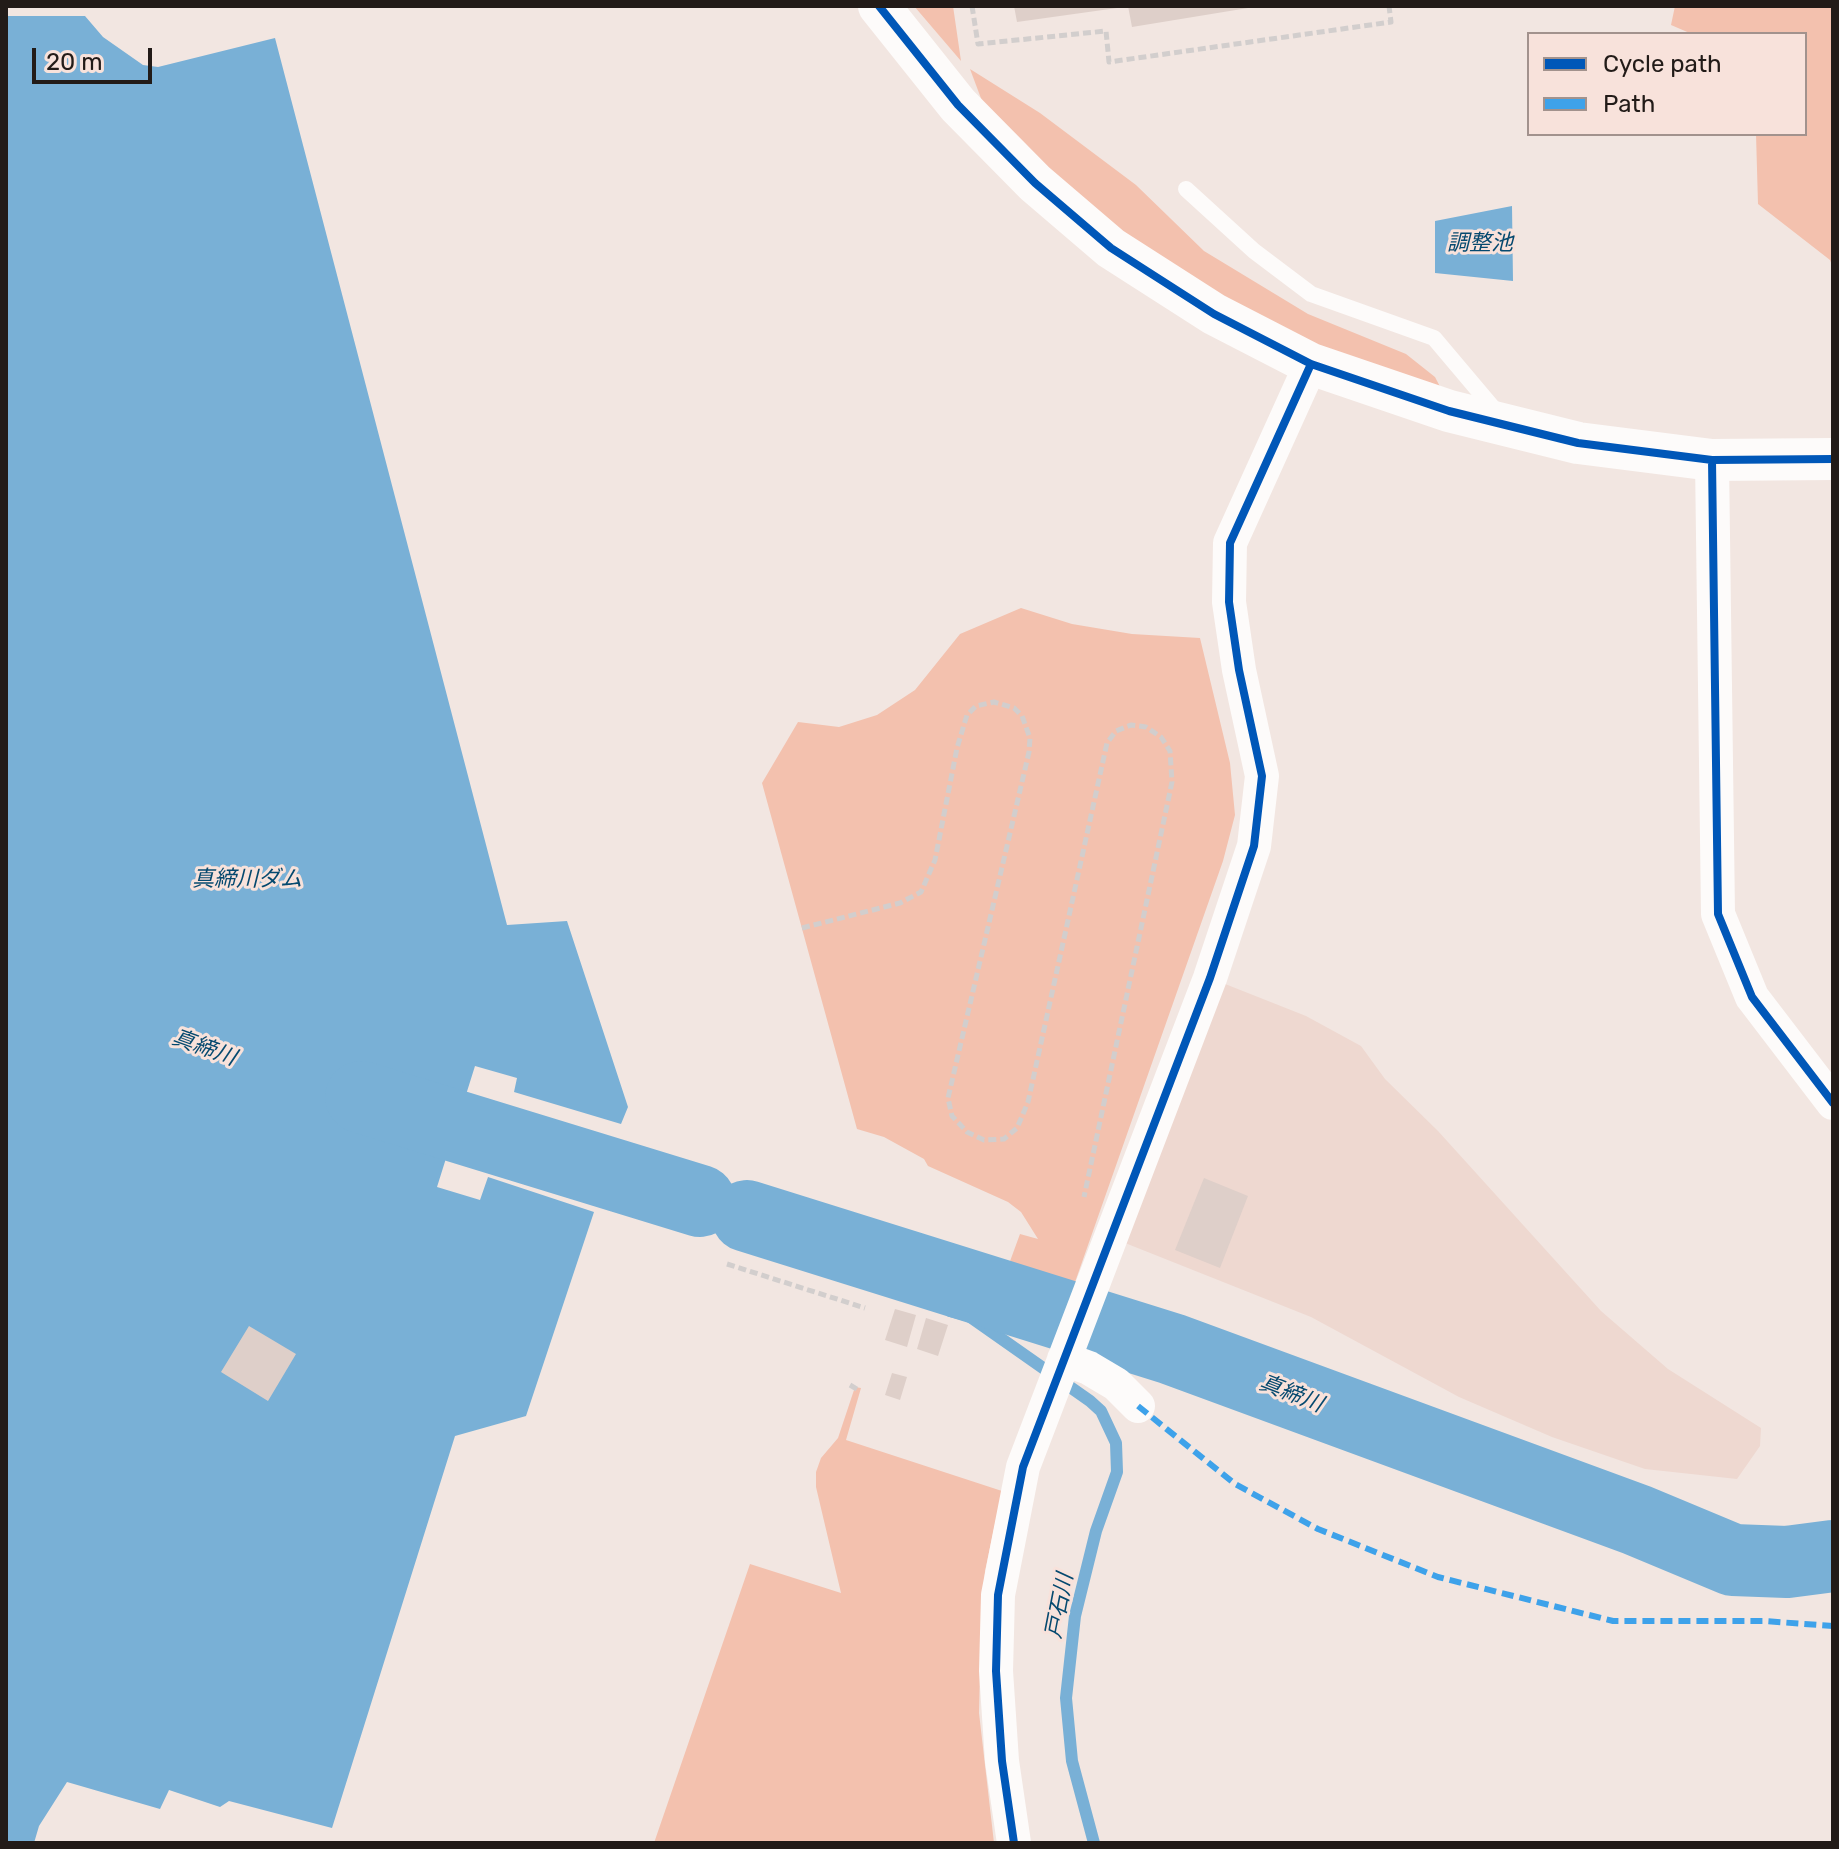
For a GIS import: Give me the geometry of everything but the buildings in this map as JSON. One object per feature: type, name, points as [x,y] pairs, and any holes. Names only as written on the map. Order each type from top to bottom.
[{"type":"street","points":[[879,6],[958,105],[1035,183],[1111,248],[1214,314],[1311,364],[1449,411],[1578,443],[1712,460],[1833,459]]},
{"type":"street","points":[[1014,1843],[1002,1761],[998,1701],[998,1595],[1023,1467],[1210,978],[1254,846],[1262,776],[1239,670],[1229,602],[1230,543],[1311,364]]},
{"type":"street","points":[[1712,460],[1718,914],[1752,997],[1833,1103]]},
{"type":"street","points":[[1067,1351],[1116,1384],[1138,1406]]},
{"type":"lane","points":[[1186,189],[1254,251],[1311,294],[1434,338],[1509,426]]},
{"type":"path","points":[[972,6],[978,44],[1106,31],[1109,62],[1391,22],[1389,6]]},
{"type":"path","points":[[802,928],[900,903],[921,892],[935,860],[957,748],[967,715],[984,702],[994,702],[1014,708],[1022,716],[1030,738],[1029,752],[948,1098],[952,1116],[967,1132],[984,1140],[1004,1139],[1017,1128],[1028,1102],[1107,743],[1116,731],[1131,725],[1146,727],[1161,737],[1170,751],[1172,782],[1084,1189],[1087,1211],[1110,1237]]},
{"type":"path","points":[[727,1264],[865,1308]]},
{"type":"path","points":[[850,1385],[849,1388],[860,1391]]},
{"type":"shaded area","points":[[914,6],[953,6],[961,61]]},
{"type":"shaded area","points":[[1675,6],[1833,6],[1833,268],[1830,260],[1758,204],[1756,136],[1807,136],[1807,32],[1687,32],[1671,25]]},
{"type":"shaded area","points":[[970,69],[1040,113],[1136,185],[1204,251],[1308,314],[1406,354],[1435,377],[1449,404],[1315,357],[1108,229],[985,109]]},
{"type":"shaded area","points":[[1021,608],[1072,624],[1132,634],[1200,638],[1230,763],[1235,815],[1223,861],[1074,1285],[1009,1264],[1020,1234],[1038,1239],[1021,1212],[1008,1202],[928,1166],[924,1159],[884,1137],[857,1129],[762,783],[798,722],[839,727],[877,715],[915,690],[960,634]]},
{"type":"shaded area","points":[[1210,978],[1306,1016],[1361,1046],[1385,1079],[1438,1131],[1601,1311],[1668,1369],[1761,1428],[1760,1446],[1737,1479],[1645,1469],[1552,1437],[1459,1397],[1311,1317],[1110,1237]]},
{"type":"shaded area","points":[[855,1387],[861,1388],[846,1440],[1002,1491],[985,1571],[979,1713],[994,1843],[654,1843],[750,1564],[841,1593],[816,1487],[816,1472],[821,1458],[838,1438]]},
{"type":"water","name":"真締川ダム","points":[[6,16],[85,16],[103,37],[143,65],[158,67],[275,38],[507,925],[567,921],[628,1107],[621,1124],[514,1092],[517,1078],[475,1066],[437,1187],[480,1200],[488,1177],[594,1212],[526,1416],[455,1436],[332,1828],[229,1801],[220,1807],[169,1790],[160,1809],[67,1782],[39,1826],[34,1843],[6,1843]]},
{"type":"water","name":"調整池","points":[[1512,206],[1513,281],[1435,273],[1435,221]]},
{"type":"waterway","name":"真締川","points":[[361,1097],[700,1201]]},
{"type":"waterway","name":"真締川","points":[[747,1216],[1172,1349],[1637,1520],[1733,1560],[1787,1562],[1833,1556]]},
{"type":"waterway","name":"戸石川","points":[[958,1282],[950,1311],[969,1316],[1090,1401],[1101,1411],[1116,1443],[1117,1472],[1096,1531],[1075,1616],[1066,1698],[1072,1761],[1094,1843]]},
{"type":"marked path","points":[[1138,1406],[1235,1484],[1318,1529],[1438,1577],[1613,1621],[1764,1621],[1833,1626]]},
{"type":"cycle path","points":[[879,6],[958,105],[1035,183],[1111,248],[1214,314],[1311,364],[1449,411],[1578,443],[1712,460],[1833,459]]},
{"type":"cycle path","points":[[1014,1843],[1002,1761],[996,1671],[998,1595],[1023,1467],[1210,978],[1254,846],[1262,776],[1239,670],[1229,602],[1230,543],[1311,364]]},
{"type":"cycle path","points":[[1712,460],[1718,914],[1752,997],[1833,1103]]}]
